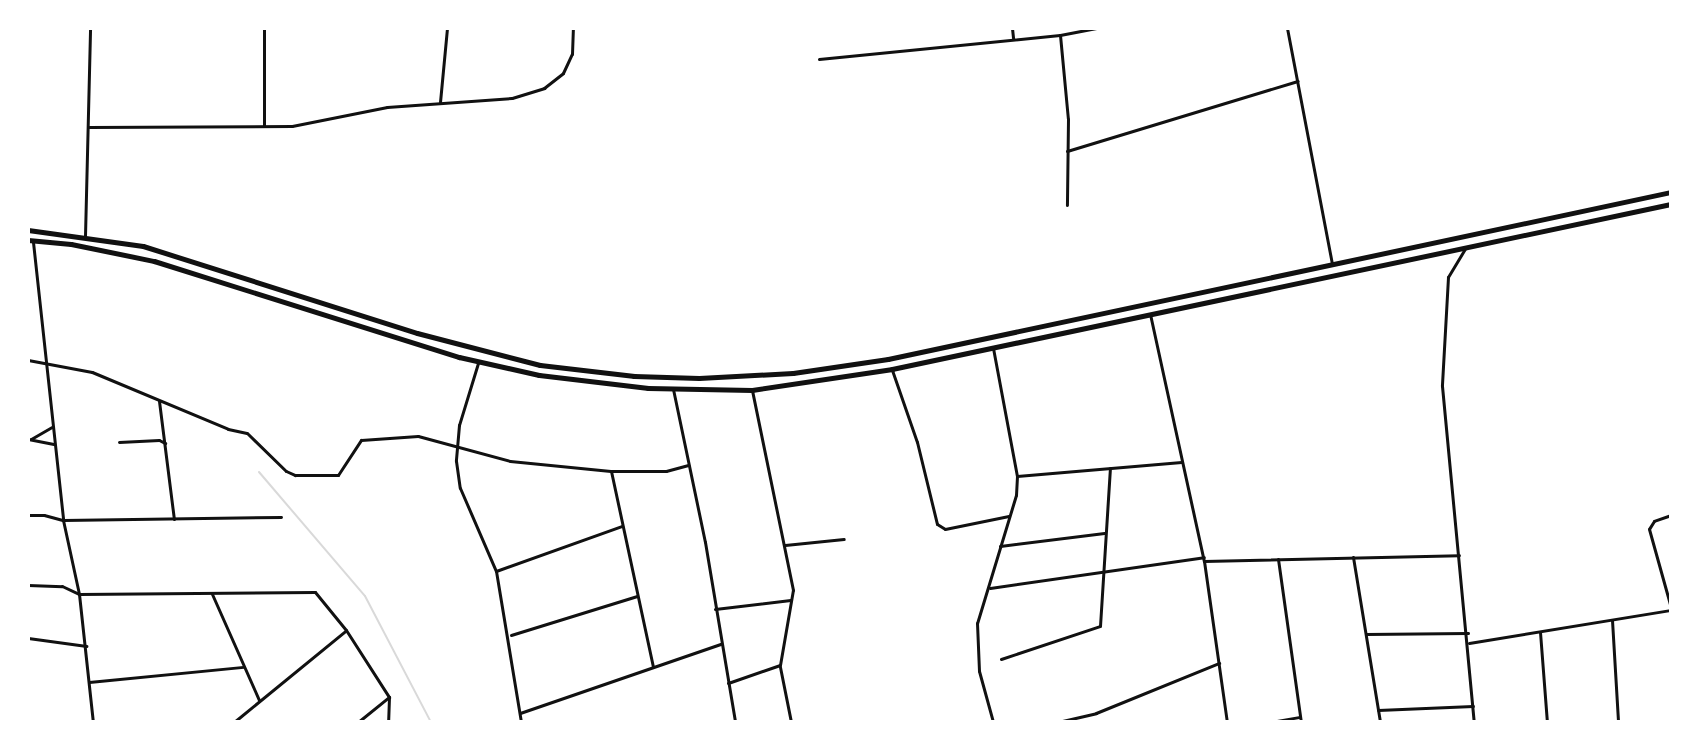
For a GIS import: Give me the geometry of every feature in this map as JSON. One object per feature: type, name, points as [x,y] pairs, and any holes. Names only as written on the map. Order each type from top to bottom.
[{"type":"highway","points":[[28,230],[85,236],[168,253],[492,354],[540,365],[668,378],[765,376],[848,366],[1671,192]]},
{"type":"highway","points":[[30,240],[96,248],[165,264],[478,361],[576,381],[673,389],[752,390],[892,369],[1671,204]]},
{"type":"street","points":[[85,236],[90,28]]},
{"type":"street","points":[[264,28],[264,126]]},
{"type":"street","points":[[440,102],[447,28]]},
{"type":"street","points":[[89,127],[292,126],[348,113],[440,102],[512,98],[544,88],[563,73],[572,54],[573,28]]},
{"type":"street","points":[[1012,28],[1013,38]]},
{"type":"street","points":[[819,59],[1060,35],[1096,28]]},
{"type":"street","points":[[1287,28],[1332,263]]},
{"type":"street","points":[[1627,28],[1637,28]]},
{"type":"street","points":[[1060,35],[1067,205]]},
{"type":"street","points":[[1067,151],[1298,81]]},
{"type":"street","points":[[30,240],[63,520],[79,594],[93,722]]},
{"type":"street","points":[[1466,247],[1448,277],[1442,386],[1469,643],[1474,722]]},
{"type":"street","points":[[1150,314],[1204,559],[1227,722]]},
{"type":"street","points":[[993,348],[1017,476],[976,640],[979,671],[993,722]]},
{"type":"street","points":[[28,360],[92,372],[159,401],[247,433],[286,471],[295,475],[338,475],[361,440],[418,436],[456,443],[510,461],[611,471],[666,471],[688,465]]},
{"type":"street","points":[[478,361],[456,443],[460,488],[496,571],[521,722]]},
{"type":"street","points":[[892,369],[941,528],[1009,516]]},
{"type":"street","points":[[673,389],[735,721]]},
{"type":"street","points":[[752,390],[791,577],[780,665],[791,722]]},
{"type":"street","points":[[159,401],[174,519]]},
{"type":"street","points":[[29,439],[52,427]]},
{"type":"street","points":[[29,439],[54,444]]},
{"type":"street","points":[[119,442],[159,440],[165,443]]},
{"type":"street","points":[[1017,476],[1183,462]]},
{"type":"street","points":[[1001,659],[1100,626],[1110,468]]},
{"type":"street","points":[[611,471],[653,667]]},
{"type":"street","points":[[28,515],[63,520],[281,517]]},
{"type":"street","points":[[1469,643],[1671,609],[1649,524],[1671,515]]},
{"type":"street","points":[[496,571],[622,526]]},
{"type":"street","points":[[1000,546],[1104,533]]},
{"type":"street","points":[[785,545],[844,539]]},
{"type":"street","points":[[988,588],[1204,559],[1459,555]]},
{"type":"street","points":[[1353,557],[1380,722]]},
{"type":"street","points":[[1271,722],[1300,719],[1278,559]]},
{"type":"street","points":[[28,585],[62,586],[79,594],[315,592],[346,630],[389,697],[388,722]]},
{"type":"street","points":[[212,594],[259,700]]},
{"type":"street","points":[[509,636],[637,596]]},
{"type":"street","points":[[715,609],[790,600]]},
{"type":"street","points":[[1612,620],[1618,722]]},
{"type":"street","points":[[234,722],[346,630]]},
{"type":"street","points":[[1540,632],[1547,722]]},
{"type":"street","points":[[1366,634],[1468,633]]},
{"type":"street","points":[[28,638],[86,646]]},
{"type":"street","points":[[520,713],[720,644]]},
{"type":"street","points":[[1058,722],[1096,713],[1219,663]]},
{"type":"street","points":[[728,683],[780,665]]},
{"type":"street","points":[[89,682],[243,667]]},
{"type":"street","points":[[358,722],[389,697]]},
{"type":"street","points":[[1378,710],[1473,706]]},
{"type":"waterway","points":[[259,472],[365,596],[431,722]]}]
